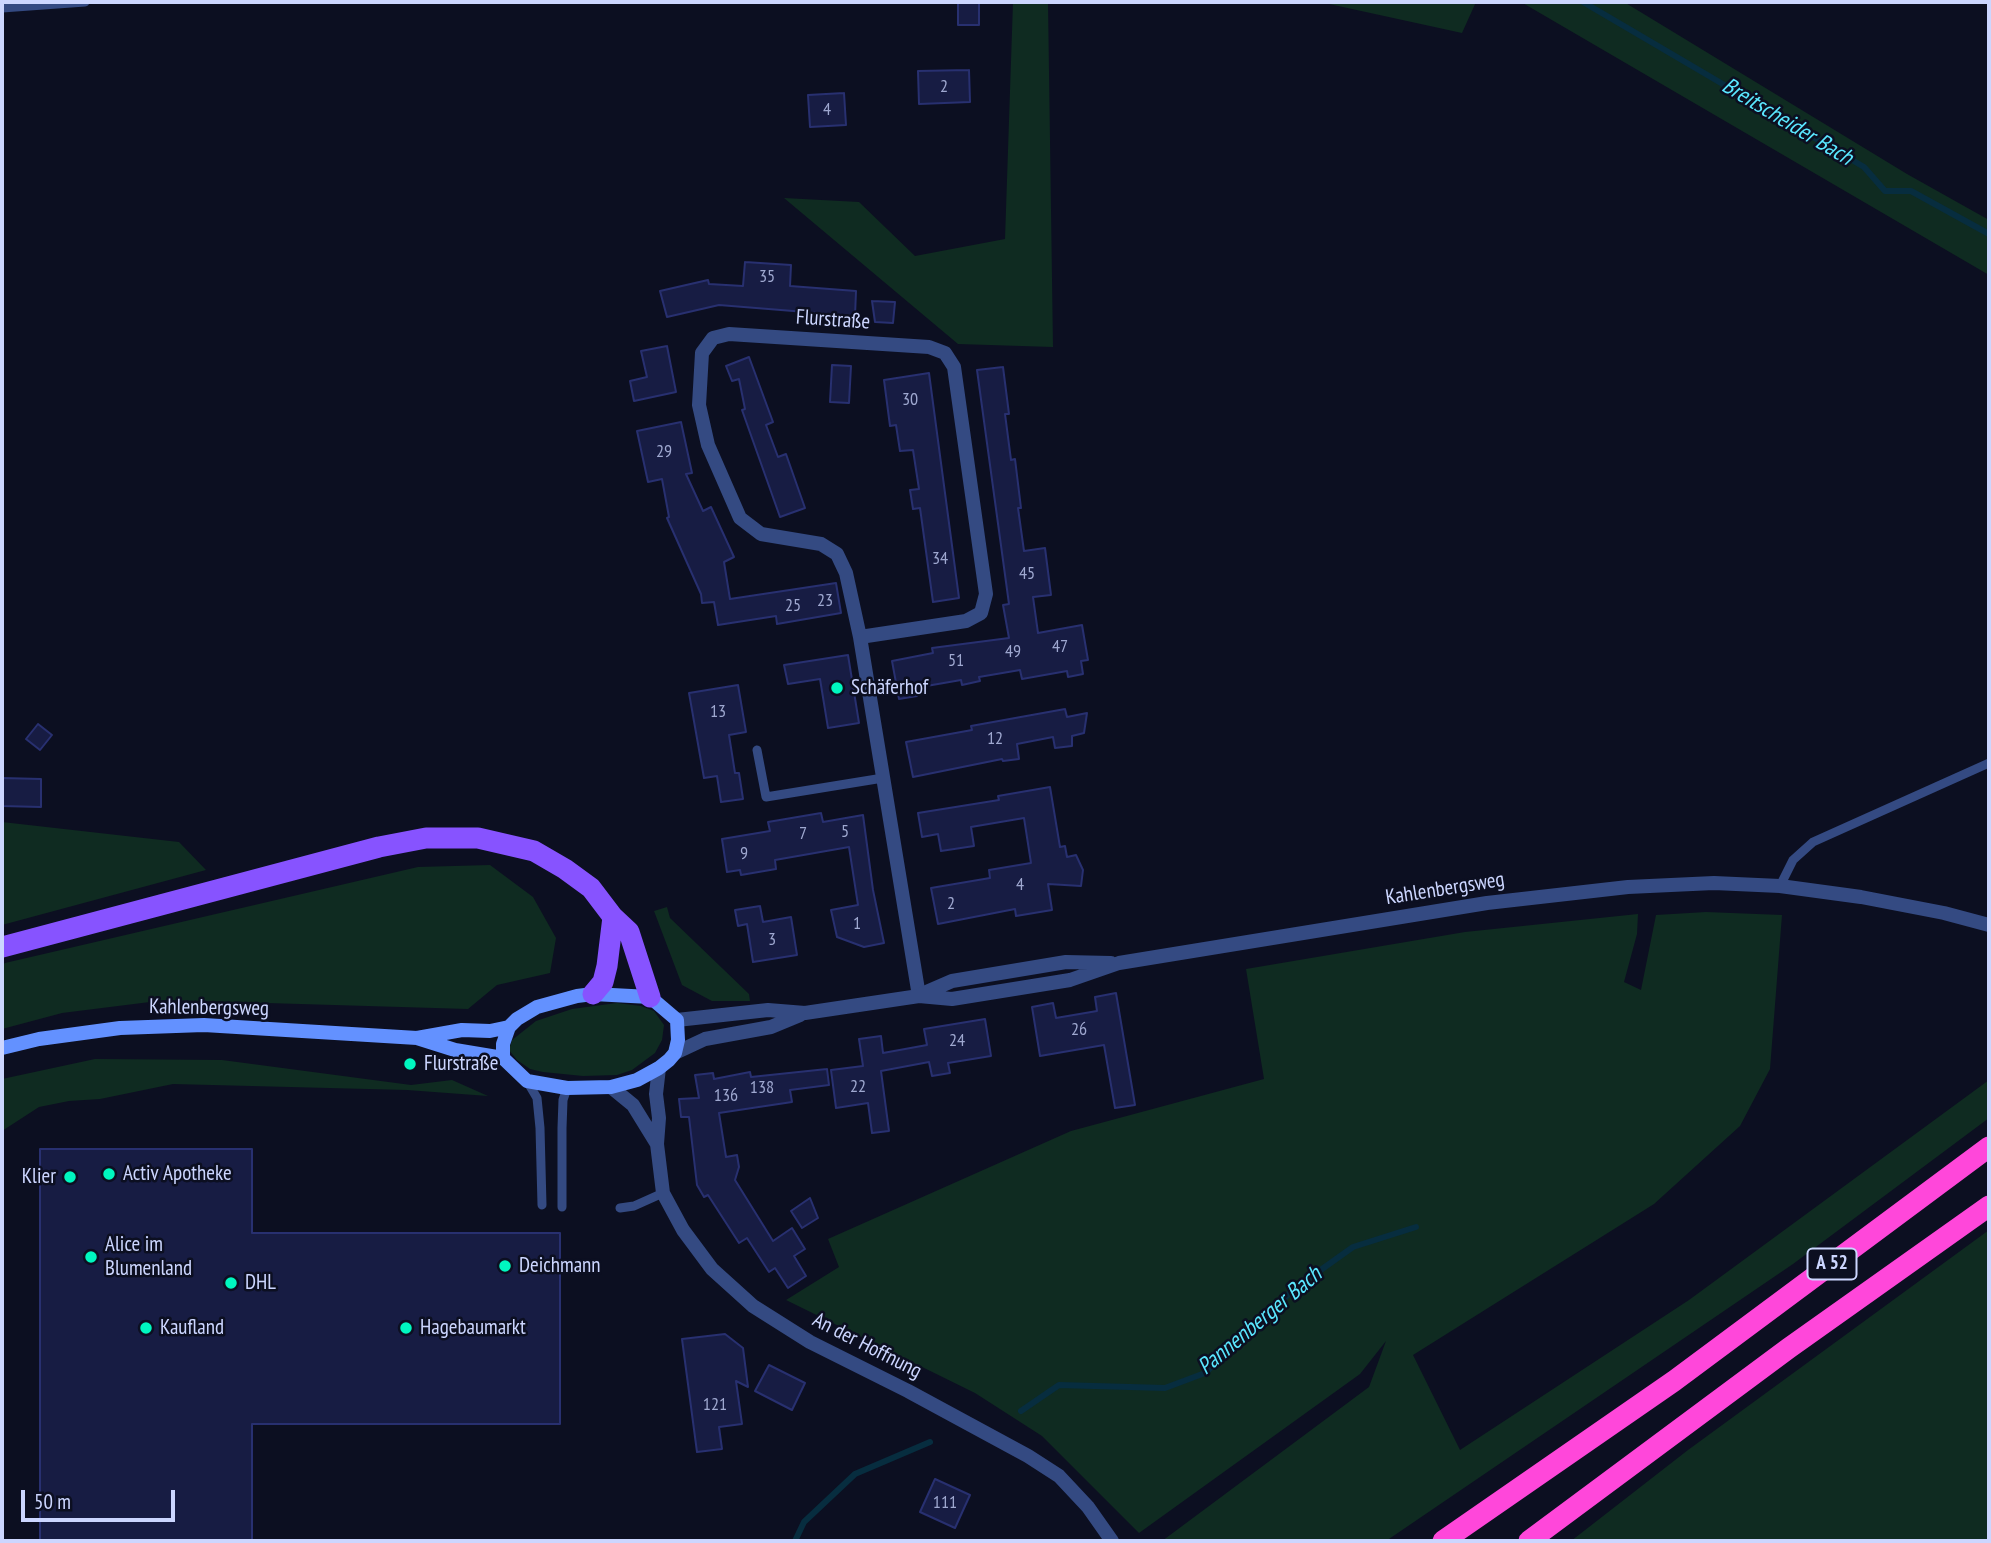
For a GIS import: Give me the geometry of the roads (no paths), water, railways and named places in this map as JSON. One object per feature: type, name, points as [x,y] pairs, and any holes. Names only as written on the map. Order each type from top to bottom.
[{"type":"highway","name":"A 52","points":[[1443,1541],[1674,1381],[1989,1147]]},
{"type":"highway","name":"A 52","points":[[1529,1541],[1789,1348],[1989,1206]]},
{"type":"main road","points":[[3,945],[101,922],[379,847],[426,838],[478,838],[534,851],[591,888],[613,917],[629,932],[650,998],[677,1020],[678,1040],[675,1053]]},
{"type":"main road","points":[[593,994],[603,982],[613,917]]},
{"type":"main road","name":"Kahlenbergsweg","points":[[2,1048],[120,1028],[204,1025],[417,1038],[462,1030],[490,1031],[509,1027],[537,1007],[593,994],[650,998]]},
{"type":"main road","points":[[509,1027],[503,1044],[503,1058],[527,1081]]},
{"type":"main road","name":"Kahlenbergsweg","points":[[417,1038],[455,1050],[503,1058]]},
{"type":"main road","name":"Kahlenbergsweg","points":[[527,1081],[567,1088],[611,1087],[637,1080],[659,1068],[675,1053]]},
{"type":"street","name":"Flurstraße","points":[[860,637],[967,621],[981,613],[986,594],[954,367],[945,353],[929,347],[729,334],[713,338],[702,354],[699,405],[708,445],[740,518],[761,534],[821,544],[837,554],[846,573],[860,637],[919,996]]},
{"type":"street","name":"Kahlenbergsweg","points":[[677,1020],[768,1010],[805,1013],[919,996],[952,981],[1066,961],[1119,963],[1500,902],[1628,887],[1714,883],[1780,886],[1861,897],[1944,913],[1989,925]]},
{"type":"street","name":"Kahlenbergsweg","points":[[675,1053],[705,1039],[771,1027],[805,1013]]},
{"type":"street","name":"An der Hoffnung","points":[[659,1068],[656,1094],[659,1118],[657,1144],[663,1192],[683,1230],[712,1269],[753,1306],[810,1342],[908,1391],[1028,1456],[1059,1476],[1088,1507],[1112,1541]]},
{"type":"street","name":"An der Hoffnung","points":[[611,1087],[633,1105],[657,1144]]},
{"type":"lane","points":[[2,8],[85,2]]},
{"type":"lane","points":[[757,750],[766,797],[883,778]]},
{"type":"lane","points":[[1780,886],[1793,860],[1813,842],[1989,763]]},
{"type":"lane","points":[[527,1081],[537,1097],[539,1109],[542,1205]]},
{"type":"lane","points":[[562,1207],[563,1100],[567,1088]]},
{"type":"lane","points":[[620,1208],[634,1206],[663,1192]]},
{"type":"waterway","name":"Breitscheider Bach","points":[[1583,2],[1864,167],[1885,191],[1911,191],[1989,234]]},
{"type":"waterway","name":"Pannenberger Bach","points":[[1021,1411],[1059,1385],[1165,1388],[1205,1373],[1294,1289],[1353,1247],[1416,1227]]},
{"type":"waterway","name":"Pannenberger Bach","points":[[795,1541],[804,1522],[855,1474],[930,1442]]},
{"type":"place","name":"Schäferhof","points":[[837,688]]},
{"type":"place","name":"Flurstraße","points":[[410,1064]]},
{"type":"place","name":"Activ Apotheke","points":[[109,1174]]},
{"type":"place","name":"Klier","points":[[70,1177]]},
{"type":"place","name":"Alice im Blumenland","points":[[91,1257]]},
{"type":"place","name":"Deichmann","points":[[505,1266]]},
{"type":"place","name":"DHL","points":[[231,1283]]},
{"type":"place","name":"Kaufland","points":[[146,1328]]},
{"type":"place","name":"Hagebaumarkt","points":[[406,1328]]}]
